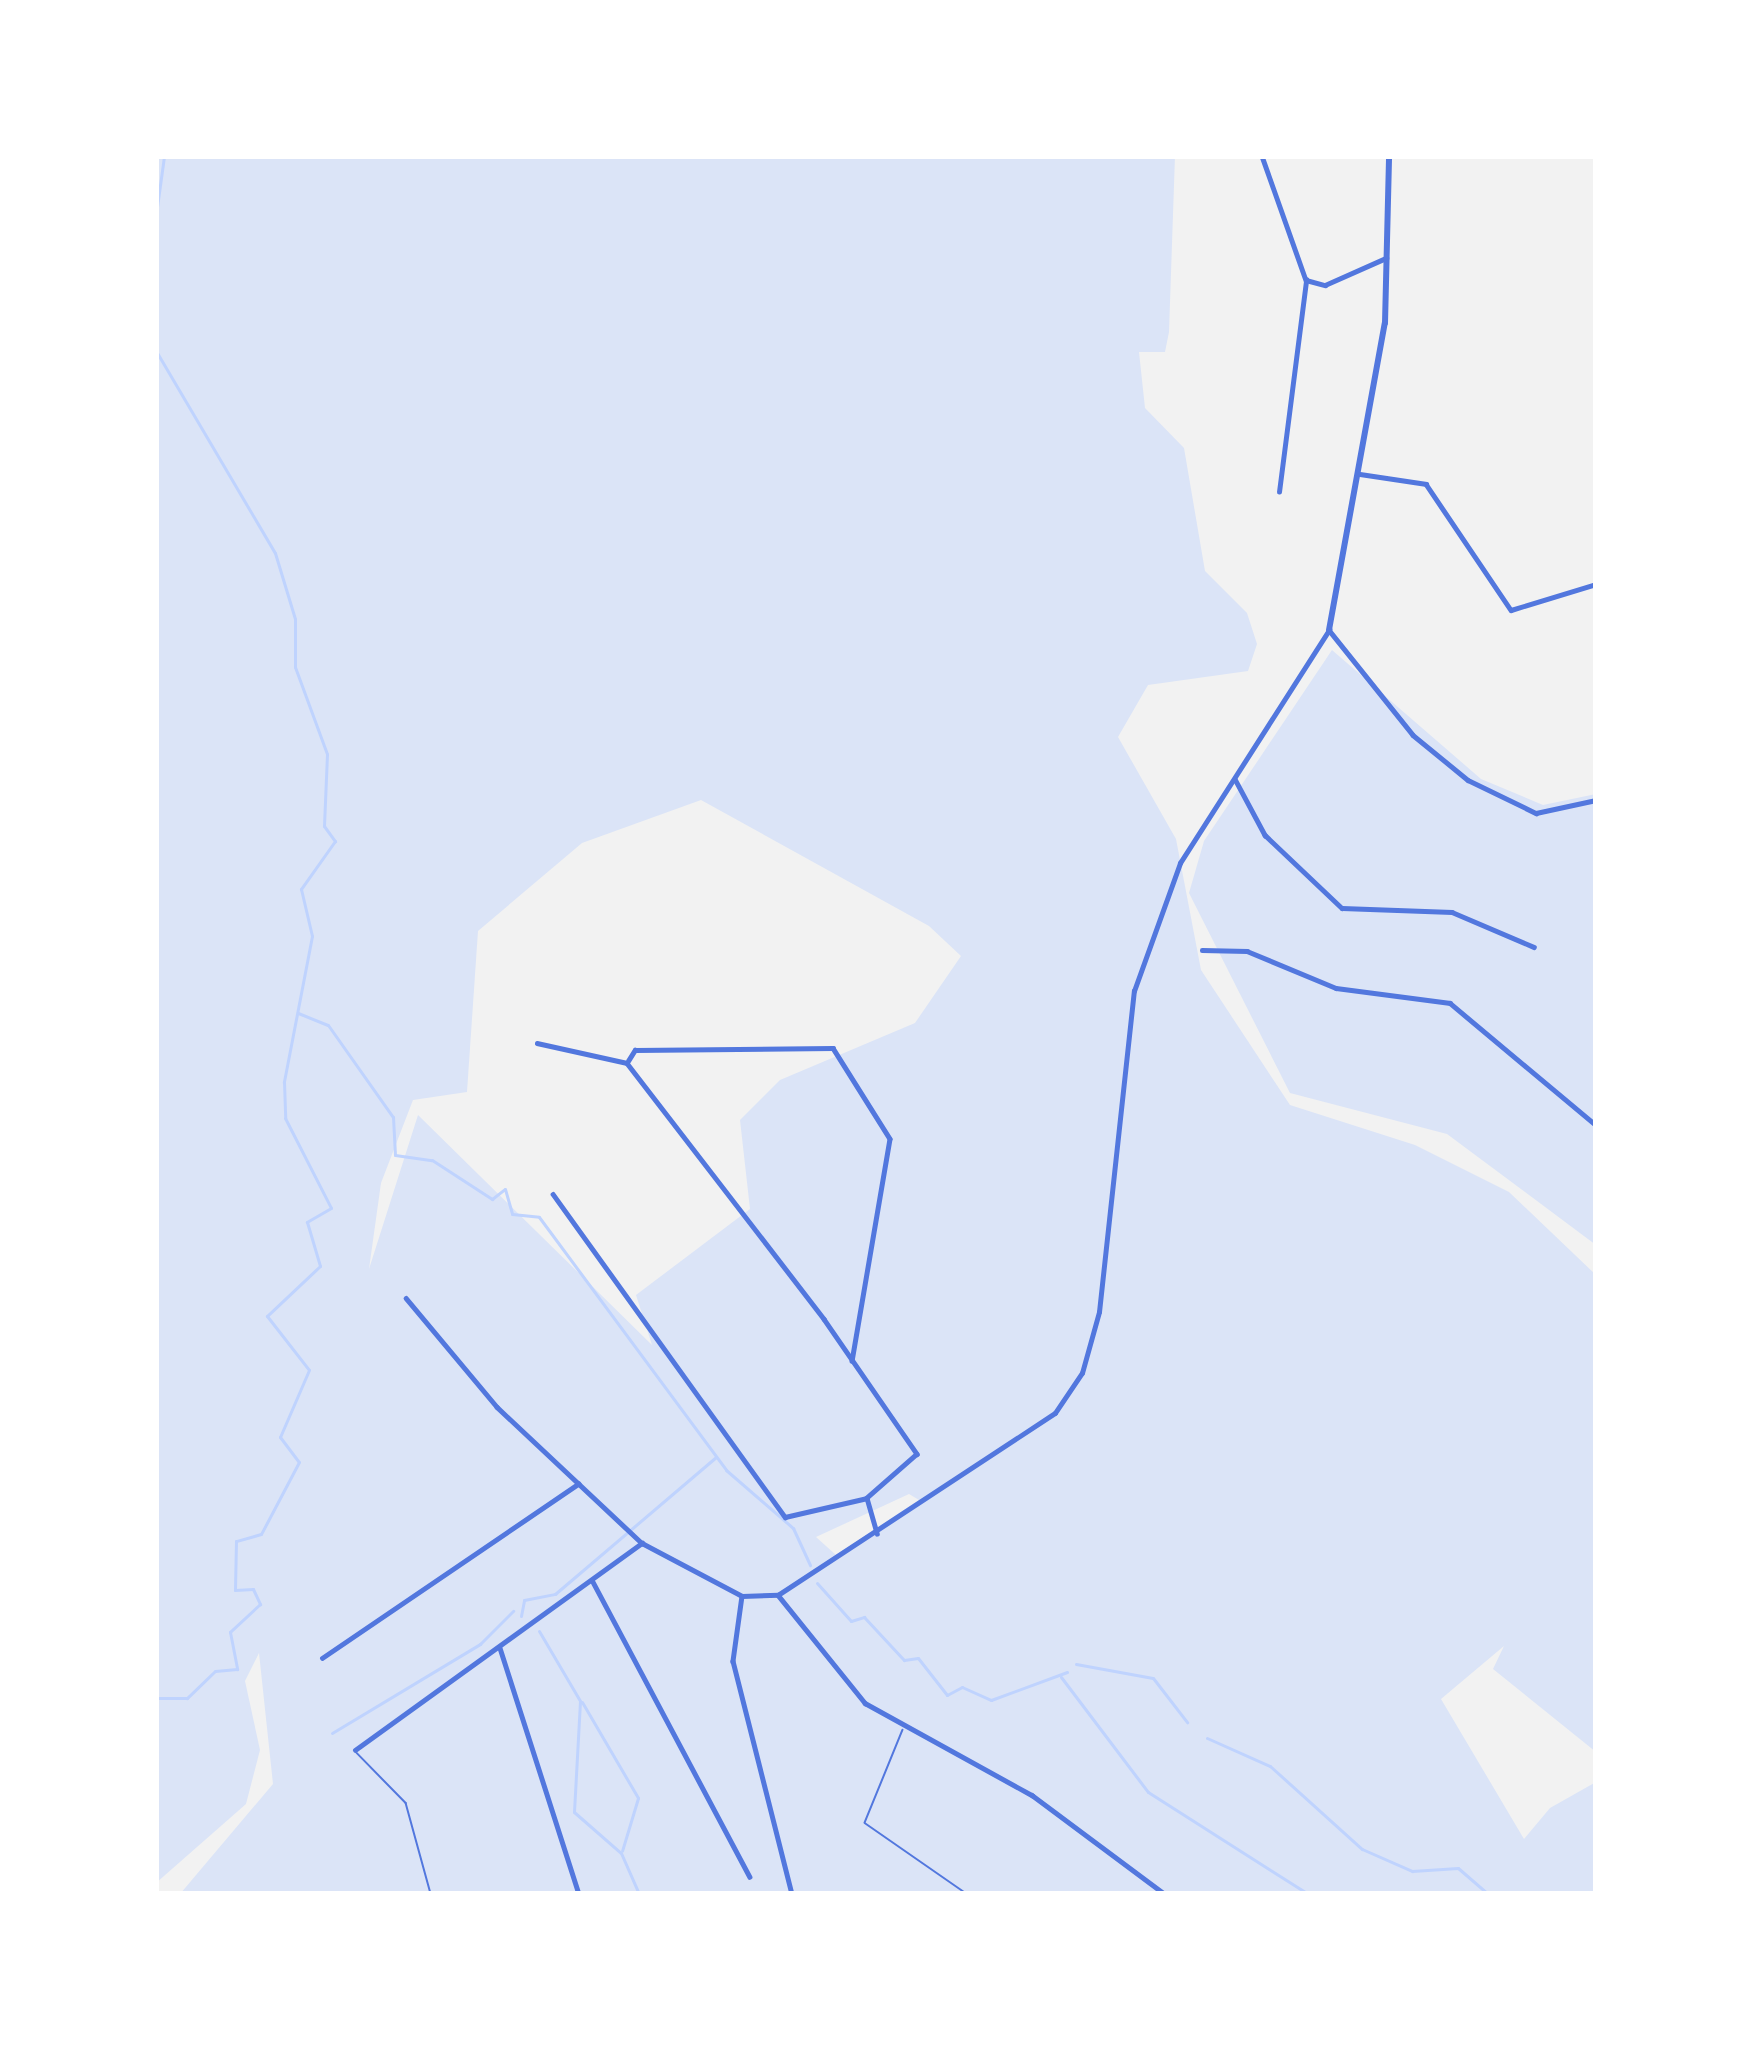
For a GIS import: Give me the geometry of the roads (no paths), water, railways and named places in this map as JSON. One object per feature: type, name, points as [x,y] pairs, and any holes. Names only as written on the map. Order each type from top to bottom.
[{"type":"street","points":[[1262,156],[1306,280],[1279,492]]},
{"type":"street","points":[[406,1298],[617,1522],[642,1543],[742,1596],[778,1595],[1055,1413],[1082,1373],[1099,1312],[1134,992],[1180,863],[1330,630],[1359,474],[1386,258],[1389,156]]},
{"type":"street","points":[[1306,280],[1325,285],[1386,258]]},
{"type":"street","points":[[1359,474],[1426,484],[1510,610],[1596,584]]},
{"type":"street","points":[[1330,630],[1413,735],[1468,780],[1535,813],[1596,800]]},
{"type":"street","points":[[1234,776],[1265,836],[1342,908],[1452,912],[1534,947]]},
{"type":"street","points":[[1202,950],[1247,951],[1336,988],[1450,1003],[1596,1125]]},
{"type":"street","points":[[537,1042],[627,1063],[917,1454],[867,1498],[785,1517],[553,1194]]},
{"type":"street","points":[[627,1063],[635,1050],[833,1048],[890,1139],[852,1361]]},
{"type":"street","points":[[322,1658],[578,1484]]},
{"type":"street","points":[[867,1498],[877,1534]]},
{"type":"street","points":[[355,1750],[642,1543]]},
{"type":"street","points":[[591,1580],[750,1877]]},
{"type":"street","points":[[778,1595],[866,1703],[903,1730],[1032,1795],[1165,1894]]},
{"type":"street","points":[[742,1596],[733,1661],[792,1894]]},
{"type":"street","points":[[500,1648],[579,1894]]},
{"type":"lane","points":[[903,1730],[865,1823],[967,1894]]},
{"type":"lane","points":[[355,1750],[406,1803],[431,1894]]},
{"type":"waterway","points":[[156,214],[164,156]]},
{"type":"waterway","points":[[156,351],[275,553],[295,619],[295,667],[327,754],[324,826],[335,841],[301,889],[312,936],[284,1082],[285,1118],[331,1208],[307,1222],[320,1266],[267,1316],[309,1370],[280,1437],[299,1462],[261,1534],[236,1541],[235,1590],[253,1589],[260,1604],[230,1632],[237,1669],[215,1671],[187,1698],[156,1698]]},
{"type":"waterway","points":[[298,1013],[328,1025],[393,1117],[395,1155],[432,1160],[492,1199],[505,1189],[512,1214],[539,1217],[726,1470],[793,1528],[810,1565]]},
{"type":"waterway","points":[[521,1616],[524,1600],[555,1594],[716,1457]]},
{"type":"waterway","points":[[817,1583],[851,1621],[864,1617],[904,1660],[918,1658],[947,1695],[962,1687],[991,1700],[1067,1672]]},
{"type":"waterway","points":[[332,1733],[480,1644],[513,1611]]},
{"type":"waterway","points":[[539,1631],[580,1701],[574,1812],[621,1853],[639,1894]]},
{"type":"waterway","points":[[1076,1664],[1153,1678],[1187,1722]]},
{"type":"waterway","points":[[1061,1677],[1148,1792],[1308,1894]]},
{"type":"waterway","points":[[582,1702],[638,1798],[622,1851]]},
{"type":"waterway","points":[[1207,1738],[1270,1766],[1362,1849],[1412,1871],[1458,1868],[1488,1894]]}]
